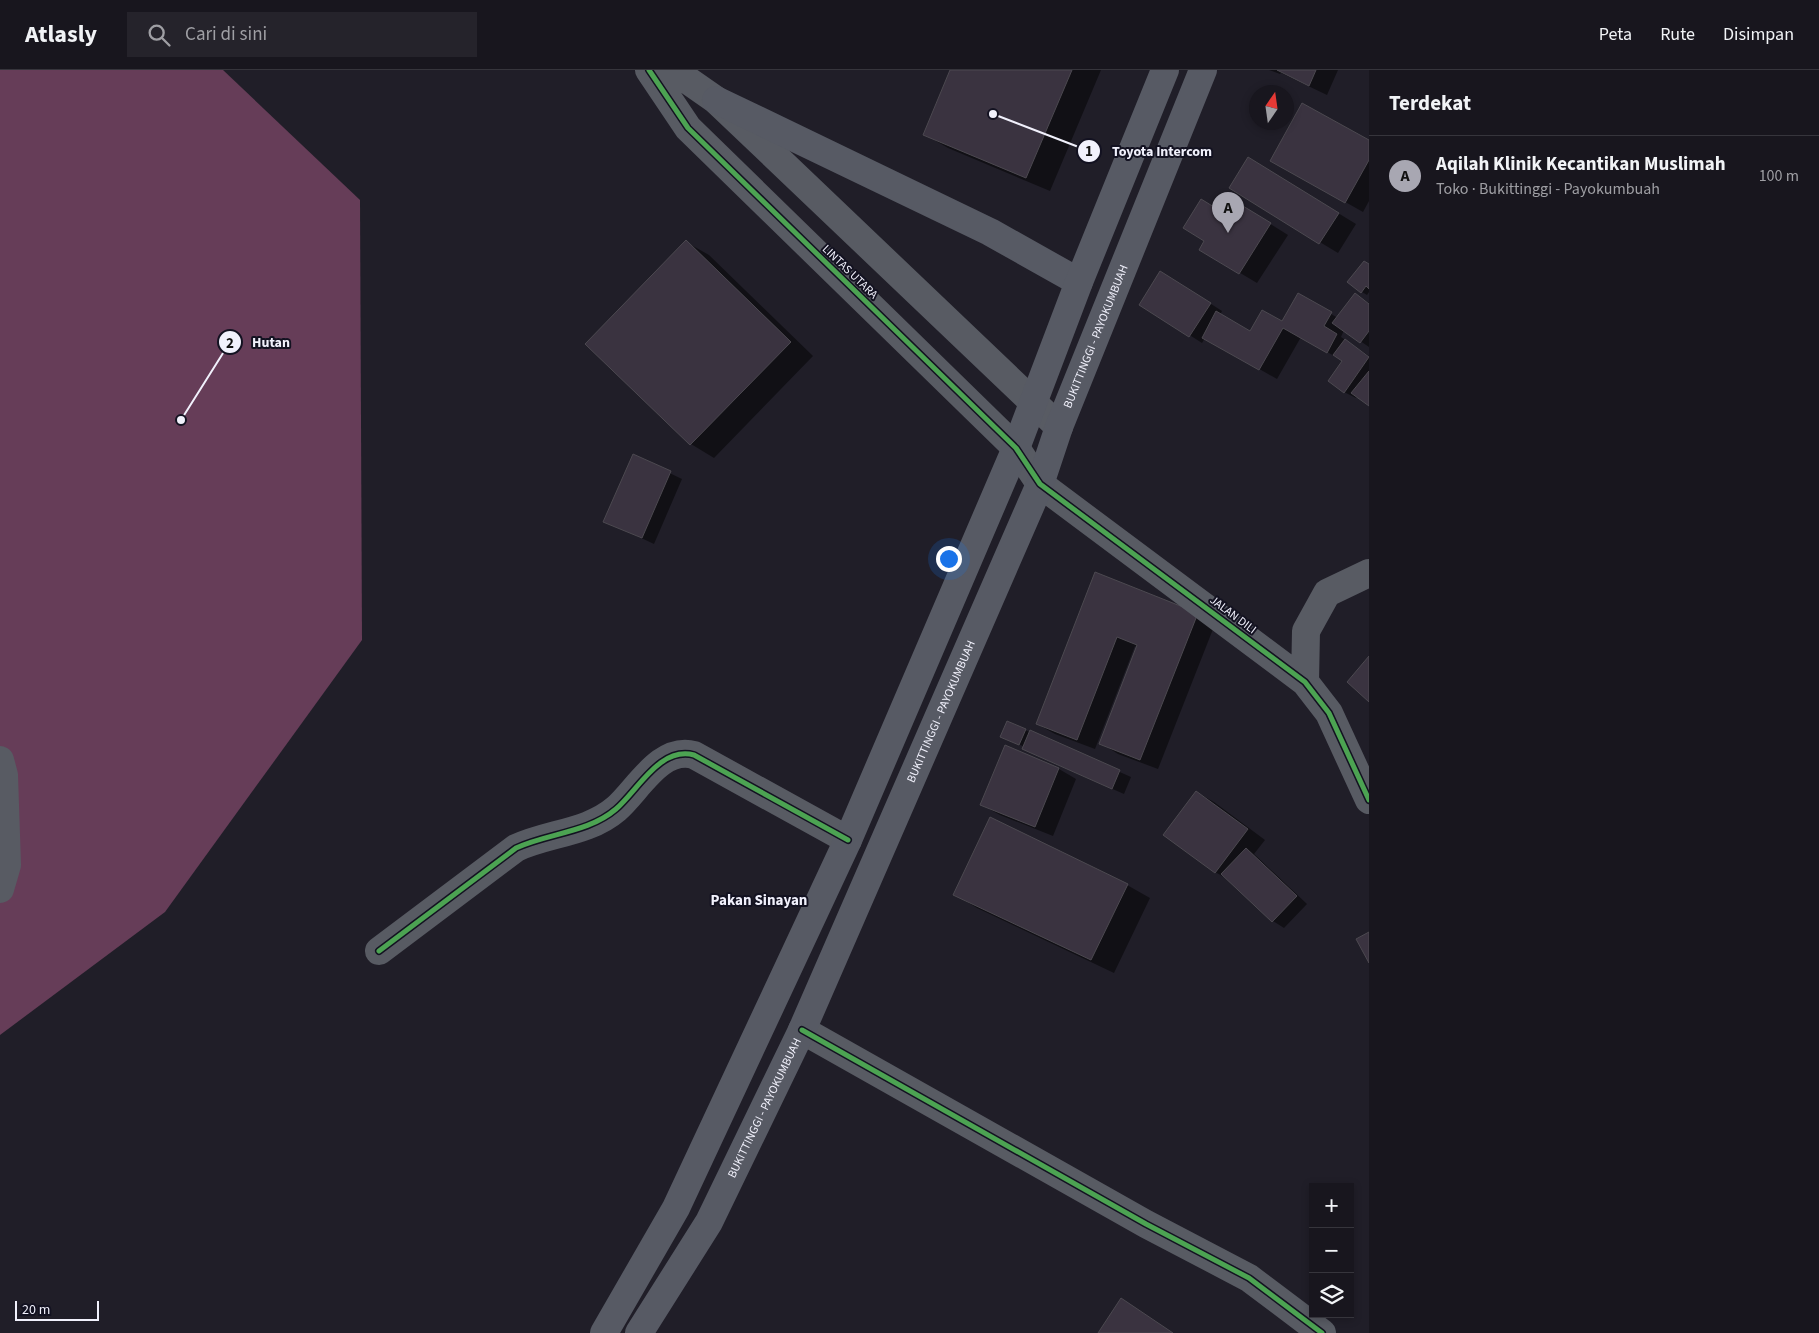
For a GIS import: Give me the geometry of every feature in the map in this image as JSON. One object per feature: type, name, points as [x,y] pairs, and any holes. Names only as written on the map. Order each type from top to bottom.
[{"type":"highway","points":[[604,1333],[676,1208],[848,840],[1016,448],[1079,282],[1165,70]]},
{"type":"highway","name":"BUKITTINGGI - PAYOKUMBUAH","points":[[638,1333],[709,1222],[802,1030],[1040,484],[1059,427],[1203,70]]},
{"type":"highway","points":[[716,100],[990,232],[1079,282]]},
{"type":"street","name":"LINTAS UTARA","points":[[649,70],[688,128],[1016,448],[1040,484]]},
{"type":"street","points":[[673,70],[716,100],[1059,427]]},
{"type":"street","name":"JALAN DILI","points":[[1040,484],[1305,682],[1329,713],[1369,800]]},
{"type":"street","points":[[1305,682],[1306,631],[1327,593],[1369,573]]},
{"type":"street","points":[[380,951],[516,848],[535,839],[591,825],[604,818],[661,762],[673,755],[684,752],[694,755],[848,840]]},
{"type":"street","points":[[0,760],[4,775],[8,865],[0,889]]},
{"type":"street","points":[[802,1030],[1146,1224],[1249,1278],[1322,1333]]},
{"type":"shaded area","points":[[0,70],[223,70],[360,200],[362,640],[165,912],[0,1035]]},
{"type":"building","points":[[950,70],[1072,70],[1026,178],[923,135]]},
{"type":"building","points":[[1277,70],[1316,70],[1309,86]]},
{"type":"building","points":[[1302,103],[1369,140],[1369,160],[1345,203],[1270,161],[1287,130],[1294,130],[1294,118]]},
{"type":"building","points":[[1248,157],[1339,213],[1319,244],[1229,188]]},
{"type":"building","points":[[1220,198],[1241,211],[1243,206],[1271,223],[1239,274],[1199,250],[1204,241],[1183,228],[1201,199],[1214,207]]},
{"type":"building","points":[[686,240],[791,342],[690,445],[585,344]]},
{"type":"building","points":[[1364,261],[1369,264],[1369,289],[1366,286],[1361,293],[1347,282]]},
{"type":"building","points":[[1160,271],[1211,303],[1189,337],[1139,305]]},
{"type":"building","points":[[1298,293],[1332,312],[1324,326],[1337,334],[1327,353],[1283,328],[1259,370],[1202,338],[1216,311],[1250,331],[1262,310],[1282,321]]},
{"type":"building","points":[[1355,293],[1369,304],[1369,331],[1360,343],[1332,323]]},
{"type":"building","points":[[1345,339],[1369,357],[1344,393],[1328,381],[1342,361],[1333,355]]},
{"type":"building","points":[[1369,371],[1369,406],[1351,393]]},
{"type":"building","points":[[633,454],[671,471],[642,538],[603,522]]},
{"type":"building","points":[[1095,572],[1198,613],[1140,760],[1099,744],[1137,645],[1117,637],[1077,740],[1036,724]]},
{"type":"building","points":[[1369,656],[1369,702],[1347,682]]},
{"type":"building","points":[[1007,721],[1026,729],[1019,745],[1000,737]]},
{"type":"building","points":[[1030,730],[1120,770],[1112,789],[1022,749]]},
{"type":"building","points":[[1005,745],[1059,768],[1035,827],[980,805]]},
{"type":"building","points":[[1196,791],[1248,829],[1215,873],[1163,835]]},
{"type":"building","points":[[990,817],[1128,884],[1091,960],[953,895]]},
{"type":"building","points":[[1246,848],[1297,896],[1272,922],[1221,874]]},
{"type":"building","points":[[1369,932],[1369,963],[1356,939]]},
{"type":"building","points":[[1121,1298],[1173,1333],[1098,1333]]},
{"type":"cycle path","points":[[649,70],[688,128],[1016,448],[1040,484],[1305,682],[1329,713],[1369,800]]},
{"type":"cycle path","points":[[379,951],[516,848],[580,828],[605,817],[624,801],[650,771],[671,757],[682,754],[694,755],[848,840]]},
{"type":"cycle path","points":[[802,1030],[1146,1224],[1249,1278],[1322,1333]]},
{"type":"place","name":"Toyota Intercom","points":[[993,114]]},
{"type":"place","name":"Aqilah Klinik Kecantikan Muslimah","points":[[1228,233]]},
{"type":"place","name":"Hutan","points":[[181,420]]},
{"type":"district","name":"Pakan Sinayan","points":[[759,900]]}]
